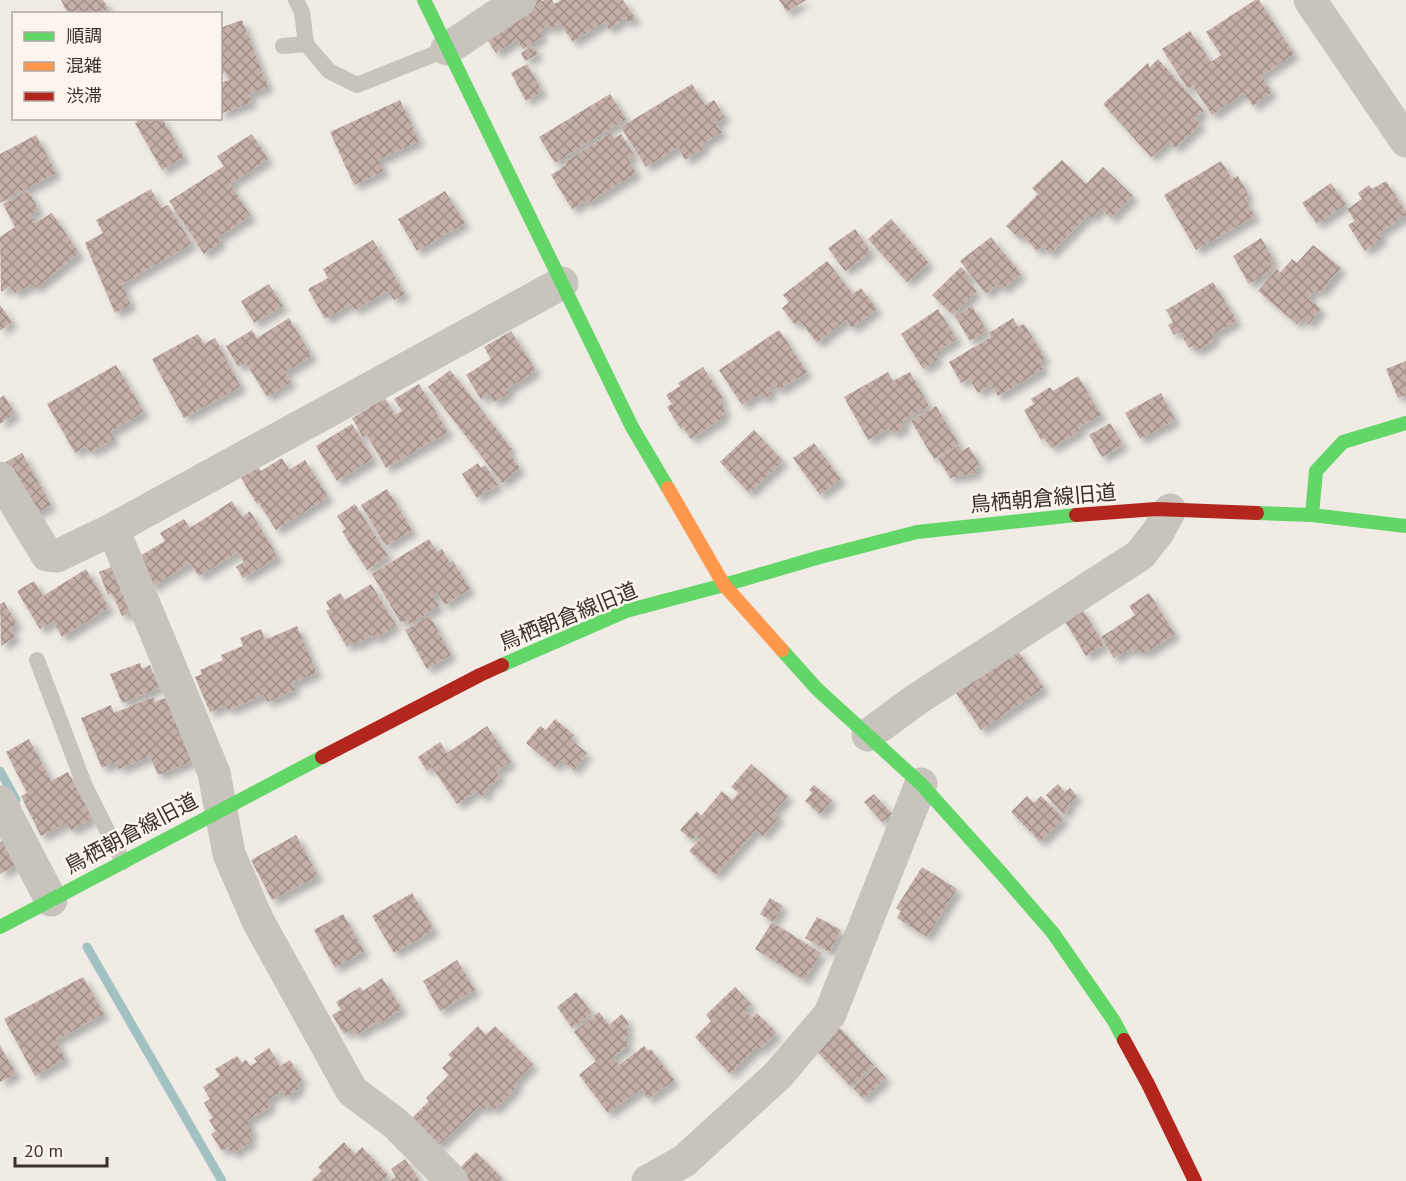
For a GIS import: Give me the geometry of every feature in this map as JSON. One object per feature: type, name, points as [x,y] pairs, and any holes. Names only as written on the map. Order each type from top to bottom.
[{"type":"street","points":[[424,0],[632,427],[724,585],[817,689],[921,784],[1053,933],[1114,1021],[1196,1181]]},
{"type":"street","points":[[447,49],[520,0]]},
{"type":"street","points":[[1310,0],[1406,141]]},
{"type":"street","points":[[0,478],[47,555],[57,555],[113,529],[562,283]]},
{"type":"street","points":[[1312,515],[1316,471],[1343,442],[1406,423]]},
{"type":"street","name":"鳥栖朝倉線旧道","points":[[0,927],[480,675],[627,611],[917,532],[1042,518],[1156,509],[1312,515],[1406,526]]},
{"type":"street","points":[[868,735],[917,699],[1140,555],[1158,532],[1170,510]]},
{"type":"street","points":[[113,529],[214,773],[229,854],[258,921],[352,1091],[395,1124],[452,1181]]},
{"type":"street","points":[[648,1181],[684,1161],[778,1075],[830,1014],[921,784]]},
{"type":"street","points":[[0,802],[51,900]]},
{"type":"lane","points":[[296,0],[302,12],[306,44],[329,71],[357,85],[447,49]]},
{"type":"lane","points":[[283,46],[306,44]]},
{"type":"lane","points":[[37,660],[84,784],[123,861]]},
{"type":"building","points":[[61,0],[103,0],[108,8],[101,12],[67,12]]},
{"type":"building","points":[[536,0],[552,0],[554,4],[561,0],[623,0],[635,18],[628,23],[625,18],[609,29],[604,22],[573,42],[560,23],[551,30],[549,25],[539,32],[542,37],[523,49],[517,39],[496,53],[486,38]]},
{"type":"building","points":[[779,0],[806,0],[787,12]]},
{"type":"building","points":[[1255,0],[1259,0],[1294,54],[1261,76],[1272,92],[1253,106],[1244,93],[1212,115],[1193,86],[1188,89],[1162,49],[1190,31],[1211,62],[1221,55],[1206,32]]},
{"type":"building","points":[[242,20],[268,87],[249,94],[252,102],[222,113],[222,82],[229,80],[226,72],[222,74],[222,27]]},
{"type":"building","points":[[533,46],[538,54],[525,61],[521,53]]},
{"type":"building","points":[[1158,59],[1204,111],[1195,118],[1201,124],[1175,148],[1169,141],[1151,157],[1103,104],[1148,63],[1150,67]]},
{"type":"building","points":[[527,64],[542,91],[526,101],[511,73]]},
{"type":"building","points":[[692,84],[705,105],[714,100],[725,117],[716,123],[722,132],[702,144],[704,148],[685,160],[678,147],[646,167],[621,127]]},
{"type":"building","points":[[610,94],[626,119],[555,163],[539,137]]},
{"type":"building","points":[[400,100],[419,141],[378,160],[384,171],[354,185],[330,132]]},
{"type":"building","points":[[139,120],[163,120],[184,157],[162,170],[135,123]]},
{"type":"building","points":[[611,133],[615,138],[621,134],[634,155],[628,159],[636,173],[588,203],[586,200],[572,209],[551,175],[566,165],[565,162]]},
{"type":"building","points":[[252,134],[268,159],[230,184],[251,216],[218,237],[221,242],[204,254],[169,201],[224,166],[217,156]]},
{"type":"building","points":[[36,135],[56,173],[0,203],[0,154]]},
{"type":"building","points":[[1062,160],[1086,184],[1103,167],[1133,196],[1111,218],[1101,208],[1092,218],[1089,214],[1050,254],[1043,246],[1037,251],[1023,236],[1020,239],[1006,226],[1038,194],[1032,188]]},
{"type":"building","points":[[1221,161],[1232,179],[1238,176],[1249,196],[1245,199],[1255,216],[1196,250],[1164,195]]},
{"type":"building","points":[[1386,181],[1406,215],[1379,233],[1383,238],[1365,251],[1348,225],[1355,221],[1347,209],[1362,199],[1358,193],[1369,185],[1372,189]]},
{"type":"building","points":[[1331,183],[1346,204],[1317,224],[1302,203]]},
{"type":"building","points":[[151,189],[161,208],[168,205],[192,244],[122,284],[131,305],[115,313],[85,243],[103,233],[96,220]]},
{"type":"building","points":[[28,191],[39,210],[31,215],[35,223],[52,213],[79,253],[36,288],[32,284],[15,293],[10,286],[1,292],[0,237],[15,227],[3,204]]},
{"type":"building","points":[[445,191],[465,223],[417,251],[398,219]]},
{"type":"building","points":[[891,219],[929,263],[907,282],[868,239]]},
{"type":"building","points":[[855,229],[871,252],[845,271],[828,248]]},
{"type":"building","points":[[991,237],[1021,274],[1002,289],[998,284],[986,294],[960,261]]},
{"type":"building","points":[[1261,238],[1274,260],[1270,263],[1274,269],[1249,284],[1233,256]]},
{"type":"building","points":[[373,240],[405,294],[394,300],[388,291],[355,310],[351,304],[325,319],[308,289],[328,278],[323,269]]},
{"type":"building","points":[[1313,245],[1341,268],[1320,293],[1316,289],[1308,298],[1321,309],[1309,324],[1302,318],[1297,324],[1258,291],[1277,269],[1280,273],[1292,259],[1297,263]]},
{"type":"building","points":[[827,261],[853,294],[861,288],[877,309],[852,328],[846,320],[817,343],[800,321],[795,325],[782,308],[789,302],[783,295]]},
{"type":"building","points":[[961,267],[970,276],[966,280],[977,291],[953,315],[932,295]]},
{"type":"building","points":[[1213,282],[1237,321],[1212,335],[1215,340],[1196,351],[1192,346],[1189,348],[1180,332],[1174,335],[1168,325],[1173,322],[1166,310]]},
{"type":"building","points":[[269,284],[283,306],[254,323],[241,301]]},
{"type":"building","points":[[0,305],[12,322],[0,331]]},
{"type":"building","points":[[972,306],[987,331],[970,341],[955,316]]},
{"type":"building","points":[[938,309],[957,339],[934,354],[938,359],[923,369],[901,334]]},
{"type":"building","points":[[289,318],[312,356],[285,372],[291,382],[267,397],[246,363],[238,367],[226,346],[252,330],[257,338]]},
{"type":"building","points":[[1013,318],[1018,327],[1024,324],[1045,358],[1039,362],[1044,369],[998,396],[991,385],[978,393],[969,378],[961,383],[949,362],[991,337],[989,333]]},
{"type":"building","points":[[779,330],[807,372],[779,390],[775,385],[769,388],[772,393],[764,399],[760,394],[742,405],[719,370]]},
{"type":"building","points":[[511,331],[536,371],[507,389],[509,393],[494,402],[490,394],[481,399],[466,375],[491,359],[484,347]]},
{"type":"building","points":[[198,334],[204,344],[215,338],[241,387],[184,418],[152,359]]},
{"type":"building","points":[[1406,361],[1406,395],[1398,398],[1386,369]]},
{"type":"building","points":[[116,365],[144,412],[110,432],[114,439],[91,452],[86,446],[75,453],[47,404]]},
{"type":"building","points":[[703,367],[723,398],[720,400],[726,411],[722,413],[724,417],[691,439],[683,427],[681,429],[667,407],[672,404],[666,395],[680,386],[678,383]]},
{"type":"building","points":[[450,370],[512,449],[508,452],[520,468],[502,483],[428,387]]},
{"type":"building","points":[[888,372],[893,381],[910,372],[929,406],[902,421],[905,427],[893,434],[889,428],[868,440],[844,397]]},
{"type":"building","points":[[1078,376],[1101,415],[1079,427],[1080,431],[1051,448],[1045,438],[1041,440],[1024,410],[1034,404],[1031,399],[1050,387],[1053,391]]},
{"type":"building","points":[[419,384],[448,432],[386,468],[367,435],[363,437],[352,418],[385,398],[395,415],[402,411],[394,399]]},
{"type":"building","points":[[1161,393],[1175,420],[1140,439],[1125,413]]},
{"type":"building","points":[[4,395],[15,414],[0,424],[0,398]]},
{"type":"building","points":[[936,406],[959,444],[934,459],[911,421]]},
{"type":"building","points":[[1110,423],[1123,445],[1102,457],[1089,435]]},
{"type":"building","points":[[352,424],[373,459],[337,481],[316,446]]},
{"type":"building","points":[[754,430],[783,461],[749,493],[720,462]]},
{"type":"building","points":[[814,443],[841,479],[820,495],[793,458]]},
{"type":"building","points":[[959,446],[962,451],[969,447],[980,465],[974,469],[977,473],[950,478],[938,458]]},
{"type":"building","points":[[22,453],[51,505],[33,515],[4,463]]},
{"type":"building","points":[[282,458],[289,470],[305,460],[328,497],[276,530],[241,478],[258,467],[261,471]]},
{"type":"building","points":[[478,463],[481,468],[485,465],[498,485],[477,498],[462,474]]},
{"type":"building","points":[[387,489],[412,530],[386,546],[361,505]]},
{"type":"building","points":[[232,501],[242,517],[250,511],[278,557],[243,578],[236,567],[244,562],[238,552],[199,576],[190,563],[152,587],[135,559],[165,541],[160,533],[184,519],[190,528]]},
{"type":"building","points":[[355,504],[388,556],[367,570],[342,531],[346,529],[337,516]]},
{"type":"building","points":[[429,539],[437,552],[442,549],[450,563],[453,561],[470,589],[445,605],[437,592],[433,596],[439,606],[410,624],[407,620],[401,623],[372,574]]},
{"type":"building","points":[[119,564],[137,610],[122,616],[112,593],[108,595],[99,572]]},
{"type":"building","points":[[86,569],[109,608],[62,637],[53,621],[40,629],[17,591],[34,581],[43,596]]},
{"type":"building","points":[[371,584],[396,625],[375,639],[372,635],[356,645],[354,642],[347,647],[326,611],[330,609],[326,602],[340,593],[345,600]]},
{"type":"building","points":[[1149,593],[1175,634],[1143,654],[1140,649],[1134,653],[1131,648],[1114,658],[1101,637],[1135,615],[1129,606]]},
{"type":"building","points":[[4,602],[17,624],[10,628],[15,637],[1,646],[0,604]]},
{"type":"building","points":[[1081,607],[1104,645],[1086,656],[1063,618]]},
{"type":"building","points":[[430,616],[451,655],[427,669],[405,630]]},
{"type":"building","points":[[297,626],[317,673],[292,683],[295,690],[267,702],[264,695],[228,710],[226,705],[210,712],[195,677],[202,674],[200,670],[223,660],[221,655],[243,646],[240,638],[261,629],[265,640]]},
{"type":"building","points":[[1016,648],[1044,688],[981,730],[954,690]]},
{"type":"building","points":[[140,663],[142,669],[150,665],[159,688],[122,703],[110,674]]},
{"type":"building","points":[[153,697],[155,702],[165,698],[200,758],[158,775],[150,756],[119,769],[116,762],[102,768],[81,718],[111,705],[114,713]]},
{"type":"building","points":[[555,719],[574,735],[570,739],[587,753],[574,770],[561,760],[555,767],[526,743],[540,726],[546,730]]},
{"type":"building","points":[[487,726],[511,762],[496,772],[500,778],[487,787],[489,791],[481,797],[477,791],[457,804],[432,767],[427,771],[418,757],[440,742],[447,753]]},
{"type":"building","points":[[29,739],[51,781],[68,772],[93,819],[71,830],[67,823],[41,836],[21,796],[27,793],[6,752]]},
{"type":"building","points":[[751,764],[788,796],[774,812],[779,817],[763,836],[756,830],[716,875],[689,851],[700,839],[696,835],[692,840],[680,830],[697,811],[701,816],[722,791],[732,800],[739,793],[731,787]]},
{"type":"building","points":[[1058,784],[1065,792],[1070,788],[1077,796],[1068,805],[1070,808],[1063,814],[1046,795]]},
{"type":"building","points":[[814,785],[832,800],[820,814],[805,801],[812,793],[809,790]]},
{"type":"building","points":[[874,794],[892,814],[882,822],[864,802]]},
{"type":"building","points":[[1027,796],[1034,803],[1041,796],[1064,819],[1040,842],[1011,812]]},
{"type":"building","points":[[296,835],[318,876],[272,900],[251,860]]},
{"type":"building","points":[[6,839],[20,862],[0,874],[0,842]]},
{"type":"building","points":[[922,867],[957,889],[927,937],[897,918],[901,911],[896,908]]},
{"type":"building","points":[[412,893],[434,930],[394,953],[372,916]]},
{"type":"building","points":[[770,898],[783,906],[773,922],[760,914]]},
{"type":"building","points":[[343,914],[364,951],[335,968],[314,930]]},
{"type":"building","points":[[817,917],[841,930],[830,952],[805,938]]},
{"type":"building","points":[[772,922],[821,953],[804,980],[755,949]]},
{"type":"building","points":[[457,960],[475,990],[440,1011],[423,981]]},
{"type":"building","points":[[83,977],[104,1014],[56,1040],[65,1059],[35,1076],[4,1019]]},
{"type":"building","points":[[382,978],[402,1009],[356,1035],[352,1029],[344,1034],[332,1015],[341,1010],[336,1002],[360,987],[363,991]]},
{"type":"building","points":[[735,987],[752,1005],[745,1010],[752,1018],[757,1013],[777,1033],[760,1049],[757,1047],[730,1074],[695,1037],[711,1021],[706,1015]]},
{"type":"building","points":[[576,992],[592,1013],[572,1028],[557,1007]]},
{"type":"building","points":[[599,1012],[609,1025],[622,1014],[629,1024],[625,1027],[630,1034],[624,1038],[629,1045],[613,1057],[619,1065],[644,1046],[648,1051],[651,1049],[674,1080],[648,1099],[641,1089],[608,1113],[579,1075],[596,1061],[574,1032]]},
{"type":"building","points":[[836,1024],[874,1065],[851,1087],[813,1047]]},
{"type":"building","points":[[478,1026],[486,1035],[495,1026],[533,1064],[515,1082],[518,1086],[494,1110],[489,1105],[484,1110],[480,1106],[438,1146],[411,1119],[429,1101],[426,1098],[449,1075],[442,1068],[452,1058],[448,1055]]},
{"type":"building","points":[[0,1045],[16,1074],[0,1082]]},
{"type":"building","points":[[269,1048],[280,1066],[290,1060],[302,1080],[297,1083],[300,1088],[286,1098],[282,1091],[268,1100],[271,1106],[247,1121],[253,1132],[249,1135],[252,1141],[232,1154],[228,1147],[222,1151],[211,1134],[216,1131],[209,1120],[213,1118],[204,1103],[210,1099],[203,1087],[220,1076],[215,1069],[237,1056],[242,1063],[246,1060],[250,1066],[257,1062],[254,1058]]},
{"type":"building","points":[[876,1067],[886,1078],[863,1099],[853,1088]]},
{"type":"building","points":[[344,1142],[355,1154],[362,1147],[388,1175],[382,1181],[311,1181],[322,1171],[318,1167]]},
{"type":"building","points":[[476,1152],[502,1178],[499,1181],[469,1181],[458,1170]]},
{"type":"building","points":[[405,1159],[420,1181],[390,1181],[396,1177],[391,1169]]},
{"type":"waterway","points":[[0,771],[16,800]]},
{"type":"waterway","points":[[87,947],[222,1181]]},
{"type":"traffic: fast","points":[[424,0],[632,427],[668,488]]},
{"type":"traffic: fast","points":[[1312,515],[1316,471],[1343,442],[1406,423]]},
{"type":"traffic: fast","points":[[1257,513],[1312,515],[1406,526]]},
{"type":"traffic: fast","points":[[502,665],[626,611],[820,557],[917,532],[1076,515]]},
{"type":"traffic: fast","points":[[782,650],[817,689],[921,784],[1002,874],[1053,933],[1114,1021],[1124,1040]]},
{"type":"traffic: fast","points":[[0,927],[322,757]]},
{"type":"traffic: slow","points":[[668,488],[724,585],[782,650]]},
{"type":"traffic: jam","points":[[1076,515],[1156,509],[1257,513]]},
{"type":"traffic: jam","points":[[322,757],[502,665]]},
{"type":"traffic: jam","points":[[1124,1040],[1195,1181]]}]
